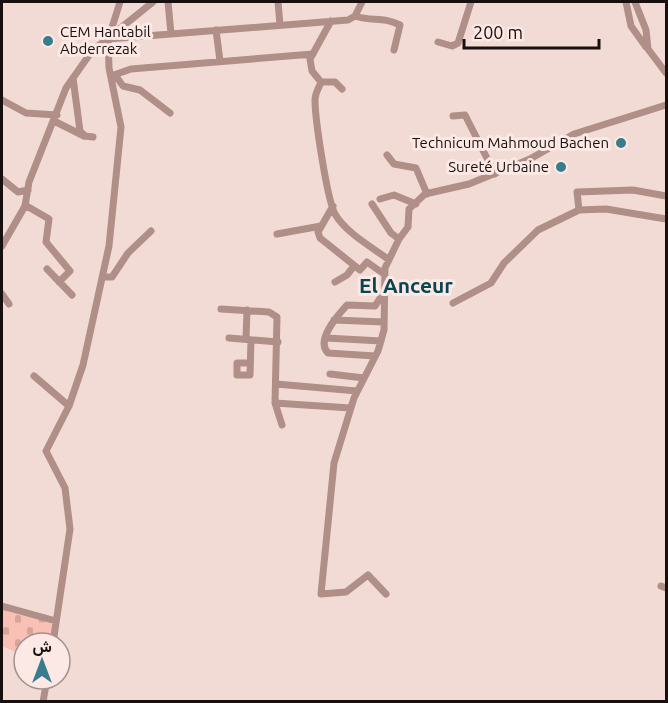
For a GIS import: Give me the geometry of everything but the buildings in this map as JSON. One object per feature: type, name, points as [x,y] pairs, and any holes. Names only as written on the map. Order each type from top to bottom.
[{"type":"street","points":[[55,631],[70,529],[65,488],[46,451],[69,406],[83,365],[113,223],[120,139],[119,112],[109,36],[120,2]]},
{"type":"street","points":[[2,246],[25,204],[28,190],[73,77],[92,51],[153,2]]},
{"type":"street","points":[[168,2],[171,34]]},
{"type":"street","points":[[278,2],[280,25]]},
{"type":"street","points":[[109,36],[171,34],[352,19],[362,2]]},
{"type":"street","points":[[438,42],[452,46],[458,43],[471,2]]},
{"type":"street","points":[[626,2],[631,26],[666,73]]},
{"type":"street","points":[[635,2],[646,30],[648,49]]},
{"type":"street","points":[[355,16],[371,20],[386,18],[400,25],[394,50]]},
{"type":"street","points":[[321,82],[310,66],[312,54],[331,21]]},
{"type":"street","points":[[216,30],[220,61]]},
{"type":"street","points":[[113,76],[131,69],[312,54]]},
{"type":"street","points":[[113,76],[123,86],[140,90],[170,113]]},
{"type":"street","points":[[2,100],[26,113],[56,118],[89,137],[81,131],[73,77]]},
{"type":"street","points":[[321,82],[335,82],[342,89]]},
{"type":"street","points":[[321,82],[315,98],[321,150],[333,206],[341,222],[389,260]]},
{"type":"street","points":[[386,594],[368,575],[346,592],[321,594],[331,478],[350,408],[381,341],[384,322],[384,274],[399,239],[408,227],[409,209],[426,194],[469,184],[495,174],[530,159],[574,134],[666,105]]},
{"type":"street","points":[[453,116],[465,115],[495,174]]},
{"type":"street","points":[[387,155],[396,165],[416,168],[426,194]]},
{"type":"street","points":[[2,179],[18,192],[28,190]]},
{"type":"street","points":[[579,210],[577,192],[633,190],[666,196]]},
{"type":"street","points":[[380,199],[394,195],[416,204]]},
{"type":"street","points":[[25,204],[49,219],[46,242],[70,271],[59,282]]},
{"type":"street","points":[[372,204],[391,233],[399,239]]},
{"type":"street","points":[[333,206],[318,232],[320,238],[360,270],[367,262],[384,274]]},
{"type":"street","points":[[453,303],[491,283],[504,263],[538,231],[579,210],[606,209],[666,219]]},
{"type":"street","points":[[277,234],[321,226]]},
{"type":"street","points":[[103,277],[112,277],[128,253],[151,231]]},
{"type":"street","points":[[335,282],[347,275],[354,266]]},
{"type":"street","points":[[47,269],[72,295]]},
{"type":"street","points":[[375,356],[326,352],[326,338],[334,321],[350,304],[375,306],[385,291]]},
{"type":"street","points":[[2,294],[9,304]]},
{"type":"street","points":[[221,309],[274,314],[278,321],[275,403],[282,425]]},
{"type":"street","points":[[248,310],[250,363]]},
{"type":"street","points":[[334,321],[384,322]]},
{"type":"street","points":[[229,338],[278,342]]},
{"type":"street","points":[[326,338],[381,341]]},
{"type":"street","points":[[330,374],[364,378]]},
{"type":"street","points":[[34,376],[69,406]]},
{"type":"street","points":[[276,384],[357,391]]},
{"type":"street","points":[[275,403],[350,408]]},
{"type":"street","points":[[2,606],[56,621]]},
{"type":"green space","points":[[2,608],[53,622],[51,631],[12,631],[12,651],[2,646]]},
{"type":"place","name":"CEM Hantabil Abderrezak","points":[[48,41]]},
{"type":"place","name":"Technicum Mahmoud Bachen","points":[[621,143]]},
{"type":"place","name":"Sureté Urbaine","points":[[561,167]]},
{"type":"district","name":"El Anceur","points":[[406,286]]}]
